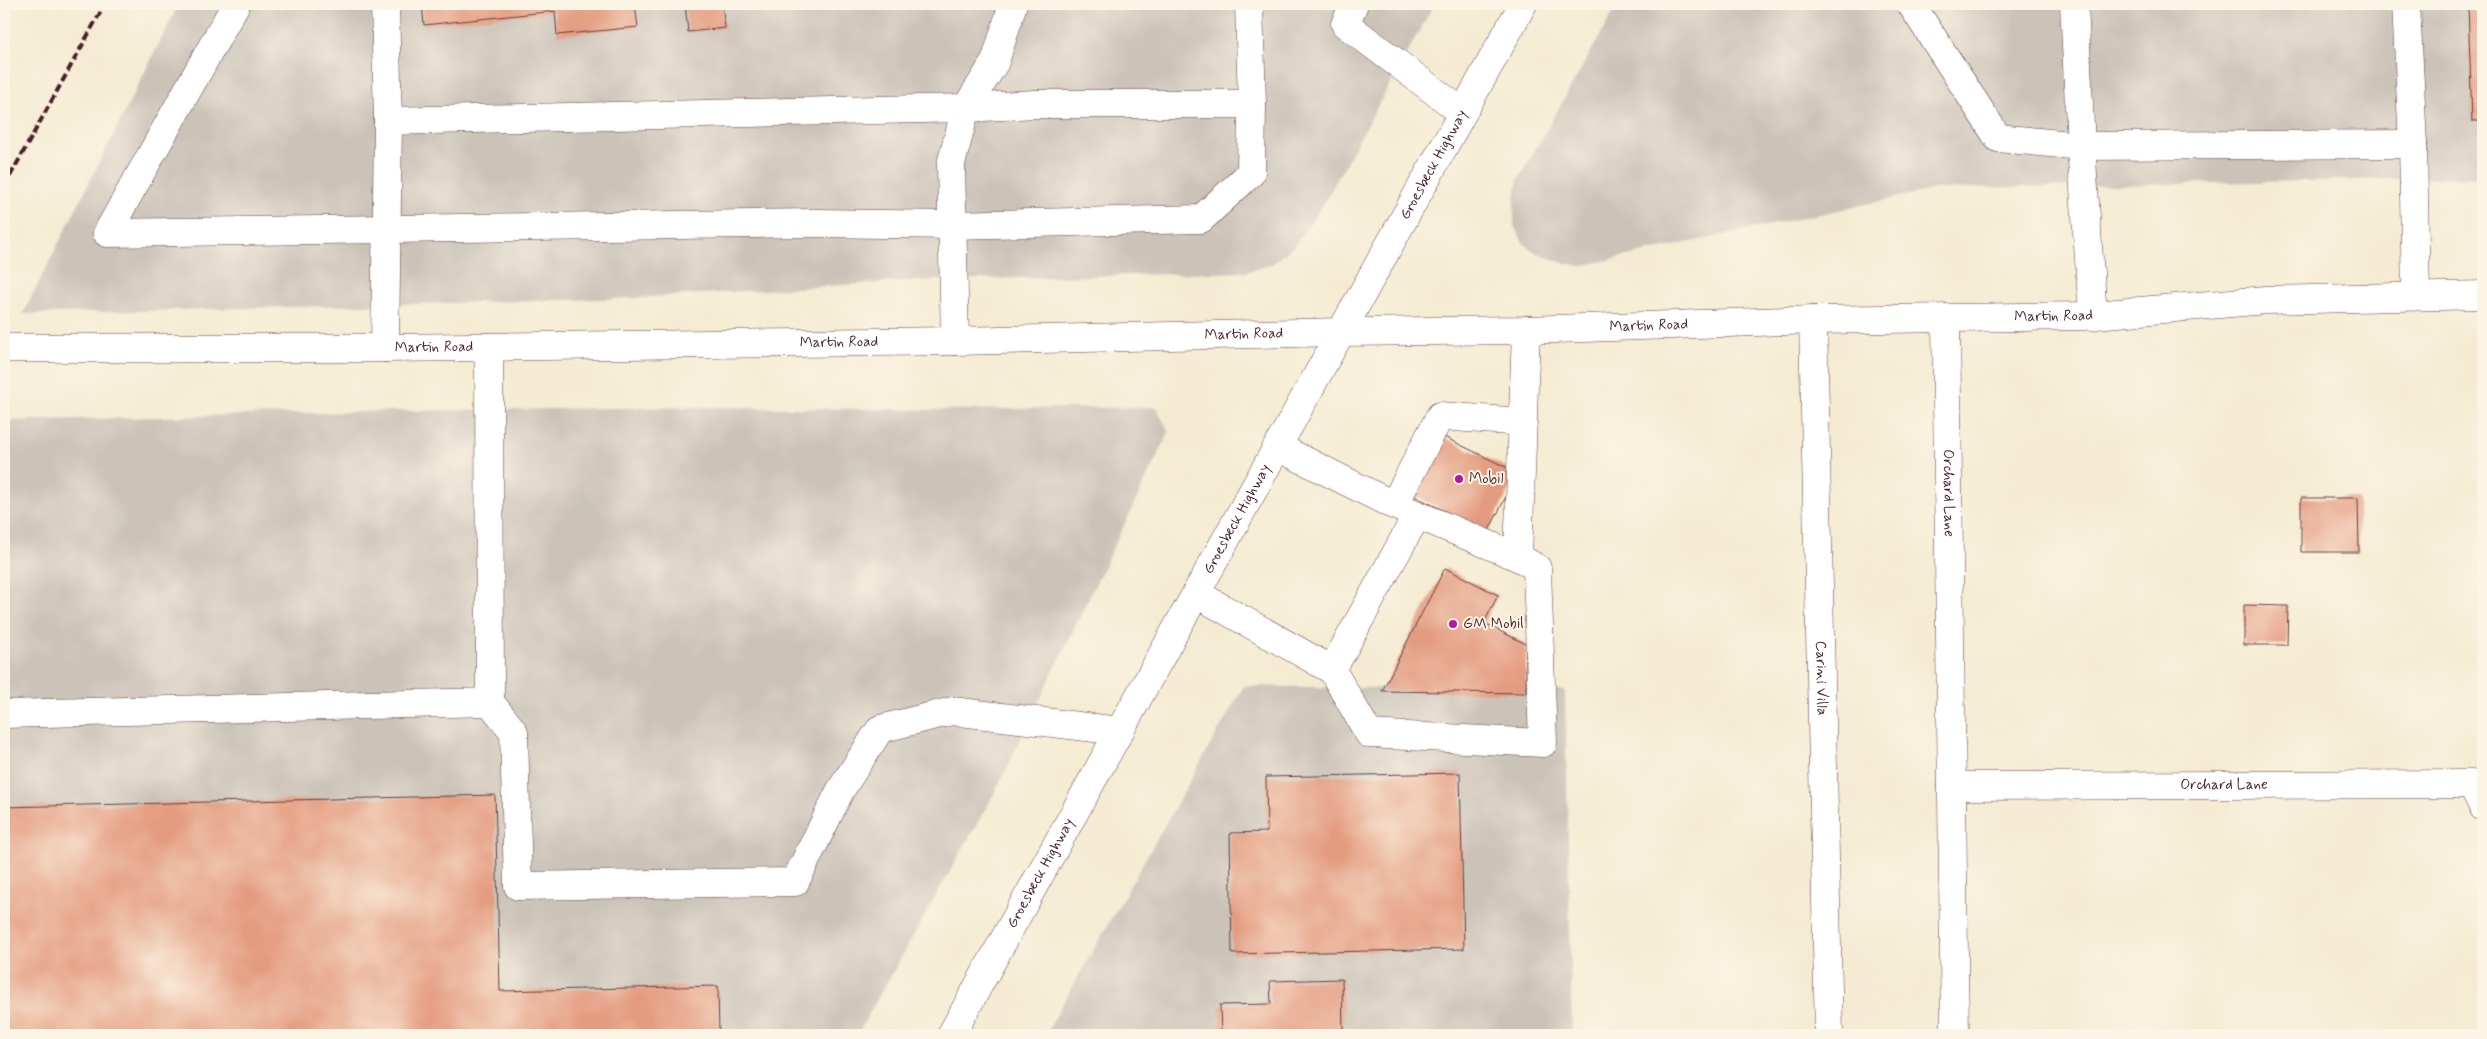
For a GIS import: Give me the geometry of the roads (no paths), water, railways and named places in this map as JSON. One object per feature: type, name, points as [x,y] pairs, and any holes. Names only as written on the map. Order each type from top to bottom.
[{"type":"street","points":[[236,4],[107,233],[816,223],[952,226],[1201,219],[1251,173],[1252,104],[1249,4]]},
{"type":"street","points":[[385,4],[388,121],[385,348]]},
{"type":"street","points":[[955,341],[951,164],[966,108],[995,62],[1013,4]]},
{"type":"street","points":[[1354,4],[1345,24],[1462,112]]},
{"type":"street","name":"Groesbeck Highway","points":[[951,1035],[1197,594],[1522,4]]},
{"type":"street","points":[[1912,4],[1998,138],[2081,146],[2413,144]]},
{"type":"street","points":[[2074,4],[2081,146],[2093,316]]},
{"type":"street","points":[[2406,4],[2413,144],[2416,296]]},
{"type":"street","points":[[388,121],[966,108],[1035,104],[1252,104]]},
{"type":"street","name":"Martin Road","points":[[4,348],[489,347],[955,341],[1342,332],[1526,330],[1813,320],[2093,316],[2266,300],[2483,295]]},
{"type":"street","name":"Orchard Lane","points":[[1946,318],[1955,1035]]},
{"type":"street","name":"Carini Villa","points":[[1813,320],[1829,1035]]},
{"type":"street","points":[[1518,557],[1526,330]]},
{"type":"street","points":[[489,347],[490,702],[514,732],[518,886],[795,882],[840,791],[880,729],[952,711],[1120,731]]},
{"type":"street","points":[[1332,670],[1406,510],[1440,416],[1523,422]]},
{"type":"street","points":[[1197,594],[1332,670],[1369,734],[1544,743],[1537,568],[1518,557],[1406,510],[1278,447]]},
{"type":"street","points":[[4,714],[490,702]]},
{"type":"street","name":"Orchard Lane","points":[[1952,786],[2472,784],[2483,807]]},
{"type":"railway","points":[[4,187],[105,4]]},
{"type":"place","name":"Mobil","points":[[1459,479]]},
{"type":"place","name":"GM Mobil","points":[[1453,624]]}]
